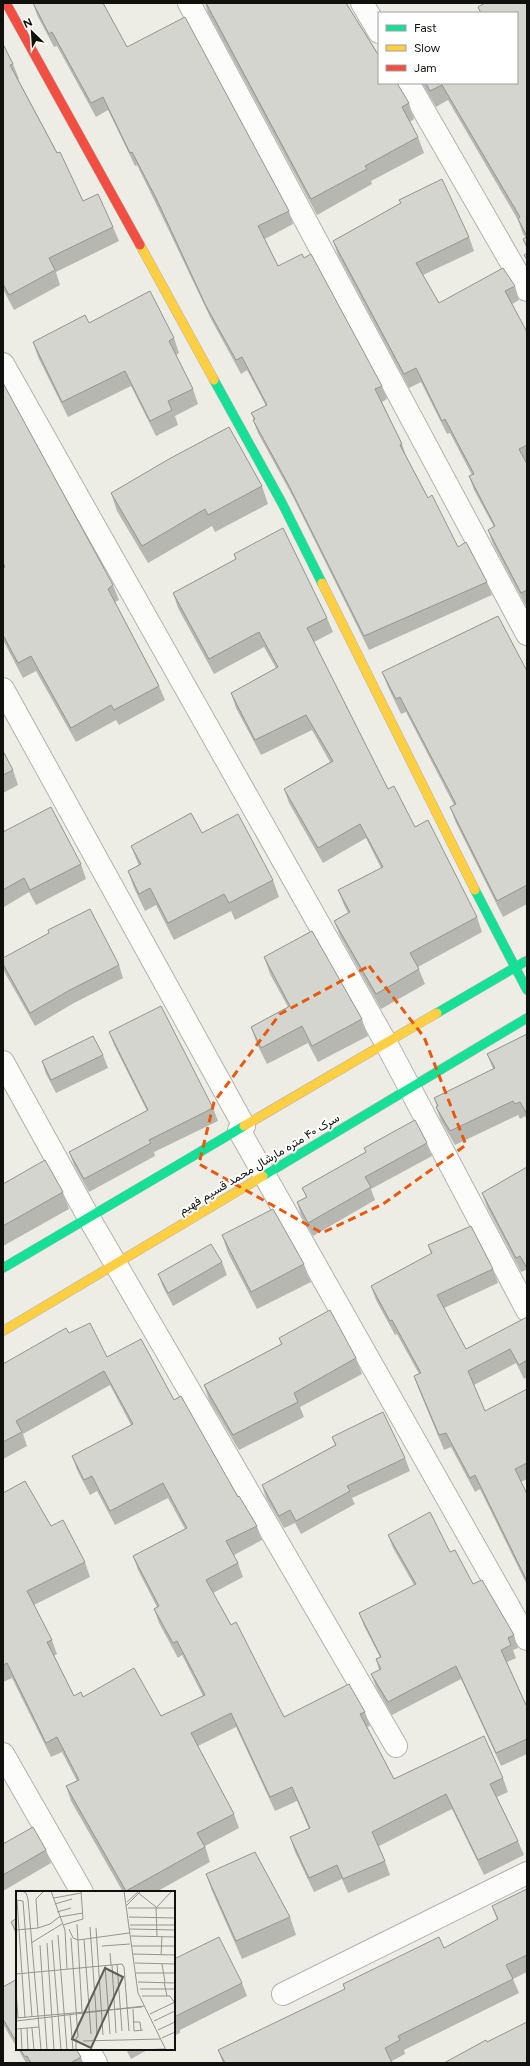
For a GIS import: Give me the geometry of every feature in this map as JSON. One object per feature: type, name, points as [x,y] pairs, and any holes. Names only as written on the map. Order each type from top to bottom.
[{"type":"street","points":[[6,3],[282,502],[514,968],[527,990]]},
{"type":"street","points":[[189,3],[527,634]]},
{"type":"street","points":[[362,3],[378,30]]},
{"type":"street","points":[[409,84],[527,290]]},
{"type":"street","points":[[3,364],[386,1043],[527,1310]]},
{"type":"street","points":[[3,689],[241,1128],[264,1175],[527,1639]]},
{"type":"street","points":[[3,1268],[527,960]]},
{"type":"street","name":"سرک ۴۰ متره مارشال محمد قسیم فهیم","points":[[3,1331],[527,1018]]},
{"type":"street","points":[[3,1062],[89,1218],[396,1746]]},
{"type":"street","points":[[3,1754],[81,1891]]},
{"type":"street","points":[[283,1994],[527,1873]]},
{"type":"street","points":[[89,2050],[96,2063]]},
{"type":"highlighted area","points":[[369,966],[424,1037],[466,1145],[383,1204],[322,1233],[199,1164],[214,1102],[280,1014]]},
{"type":"building","points":[[33,3],[103,3],[127,47],[185,17],[289,211],[258,226],[278,266],[302,254],[304,258],[311,254],[382,386],[375,389],[402,444],[400,445],[428,498],[432,495],[458,547],[466,542],[487,582],[364,636],[288,484],[253,420],[255,419],[251,413],[267,405],[242,357],[236,360],[206,306],[157,200],[132,152],[130,153],[103,97],[91,103],[52,32],[49,34]]},
{"type":"building","points":[[206,3],[346,3],[378,54],[378,84],[398,84],[409,103],[402,107],[418,137],[365,166],[367,169],[311,199]]},
{"type":"building","points":[[485,3],[527,3],[527,236],[518,219],[520,217],[442,85],[430,91],[426,84],[518,84],[518,12],[480,12],[478,7]]},
{"type":"building","points":[[3,44],[13,64],[10,65],[57,153],[60,152],[83,201],[98,194],[113,227],[49,258],[55,270],[9,295],[3,284]]},
{"type":"building","points":[[442,179],[469,237],[416,263],[439,303],[503,268],[515,286],[505,291],[527,332],[527,445],[519,449],[527,464],[527,590],[521,593],[488,530],[495,526],[469,476],[474,474],[445,419],[442,421],[416,368],[404,374],[333,241],[401,203],[399,200]]},
{"type":"building","points":[[527,237],[527,247],[523,239]]},
{"type":"building","points":[[527,253],[527,260],[524,255]]},
{"type":"building","points":[[150,291],[174,338],[169,341],[193,389],[168,401],[172,410],[150,421],[125,371],[62,402],[33,342],[85,315],[89,323]]},
{"type":"building","points":[[3,383],[113,585],[108,589],[159,686],[114,710],[111,705],[71,728],[31,656],[18,663],[3,635],[3,568],[5,567],[3,563]]},
{"type":"building","points":[[229,427],[262,486],[208,515],[205,509],[142,546],[111,493],[169,459]]},
{"type":"building","points":[[283,528],[327,618],[307,628],[388,789],[394,786],[415,827],[428,820],[477,917],[410,953],[419,969],[376,994],[334,921],[350,912],[338,890],[383,867],[360,824],[318,848],[284,789],[333,761],[306,715],[255,740],[231,693],[278,667],[259,632],[209,659],[173,593],[236,559],[234,554]]},
{"type":"building","points":[[498,616],[527,671],[527,885],[497,901],[450,807],[456,804],[400,697],[396,699],[382,672]]},
{"type":"building","points":[[3,751],[13,770],[3,775]]},
{"type":"building","points":[[51,807],[81,864],[30,890],[24,878],[3,890],[3,832]]},
{"type":"building","points":[[191,813],[202,833],[238,814],[273,880],[229,903],[224,894],[168,923],[150,888],[139,894],[128,871],[141,864],[131,846]]},
{"type":"building","points":[[90,909],[119,965],[70,990],[30,1013],[3,964],[3,958],[49,933],[48,930]]},
{"type":"building","points":[[312,931],[362,1019],[312,1046],[302,1026],[261,1048],[251,1027],[290,1006],[264,957]]},
{"type":"building","points":[[161,1006],[213,1108],[149,1140],[151,1143],[84,1179],[69,1152],[148,1110],[109,1032]]},
{"type":"building","points":[[527,1034],[527,1114],[520,1102],[515,1104],[513,1101],[450,1131],[436,1107],[438,1106],[434,1098],[495,1068],[487,1054]]},
{"type":"building","points":[[93,1036],[103,1055],[51,1080],[42,1061]]},
{"type":"building","points":[[415,1120],[427,1143],[365,1177],[371,1187],[308,1223],[297,1202],[307,1197],[302,1188],[366,1152],[364,1148]]},
{"type":"building","points":[[45,1160],[63,1192],[3,1226],[3,1184]]},
{"type":"building","points":[[527,1167],[527,1268],[520,1256],[516,1258],[482,1193]]},
{"type":"building","points":[[273,1209],[304,1264],[251,1292],[222,1235]]},
{"type":"building","points":[[471,1226],[493,1269],[437,1295],[466,1349],[527,1317],[527,1360],[519,1365],[510,1349],[468,1371],[485,1411],[527,1389],[527,1463],[515,1469],[527,1494],[527,1581],[475,1475],[470,1478],[446,1433],[439,1435],[414,1376],[421,1373],[392,1320],[390,1321],[371,1286],[432,1253],[428,1245]]},
{"type":"building","points":[[211,1244],[222,1262],[168,1293],[158,1274]]},
{"type":"building","points":[[330,1310],[356,1358],[294,1393],[298,1402],[233,1435],[204,1385],[282,1344],[279,1338]]},
{"type":"building","points":[[90,1323],[107,1357],[141,1339],[174,1400],[181,1396],[238,1497],[239,1496],[257,1526],[226,1541],[238,1563],[206,1580],[231,1625],[236,1622],[284,1717],[349,1684],[365,1712],[360,1714],[394,1779],[484,1736],[503,1778],[490,1784],[518,1841],[478,1860],[446,1794],[372,1832],[385,1861],[343,1879],[337,1865],[309,1878],[290,1837],[310,1828],[292,1787],[270,1797],[231,1713],[191,1733],[234,1814],[197,1833],[205,1847],[126,1891],[66,1786],[79,1780],[57,1737],[46,1743],[7,1663],[3,1665],[3,1493],[25,1481],[51,1526],[63,1520],[85,1562],[27,1591],[52,1640],[47,1642],[74,1696],[81,1692],[83,1697],[134,1668],[161,1716],[205,1695],[177,1641],[173,1643],[154,1609],[159,1606],[133,1556],[187,1528],[163,1483],[110,1511],[92,1476],[84,1480],[72,1456],[133,1424],[104,1371],[16,1421],[22,1432],[3,1442],[3,1364],[66,1328],[69,1333]]},
{"type":"building","points":[[383,1412],[405,1458],[347,1486],[350,1491],[296,1521],[290,1510],[279,1516],[262,1485],[336,1445],[332,1437]]},
{"type":"building","points":[[430,1512],[450,1552],[455,1550],[473,1584],[482,1580],[514,1635],[508,1638],[511,1645],[501,1650],[526,1705],[527,1704],[527,1739],[496,1753],[456,1666],[388,1702],[371,1674],[381,1669],[376,1659],[381,1657],[359,1613],[416,1584],[388,1535]]},
{"type":"building","points":[[33,1827],[46,1850],[3,1875],[3,1844]]},
{"type":"building","points":[[255,1852],[290,1917],[236,1941],[206,1874]]},
{"type":"building","points":[[527,1889],[527,1955],[506,1965],[513,1979],[398,2036],[400,2040],[385,2048],[392,2063],[225,2063],[218,2050],[345,1989],[343,1984],[439,1937],[444,1948],[498,1919],[492,1906]]},
{"type":"building","points":[[16,1919],[16,1931],[11,1922]]},
{"type":"building","points":[[219,1937],[242,1983],[175,2016],[175,1959]]},
{"type":"building","points":[[16,1980],[16,2041],[3,2019],[3,1987]]},
{"type":"building","points":[[527,2022],[527,2063],[444,2063],[486,2040],[487,2042]]},
{"type":"building","points":[[21,2050],[77,2050],[81,2057],[72,2063],[31,2063],[27,2056],[25,2057]]},
{"type":"traffic: fast","points":[[214,380],[282,503],[322,583]]},
{"type":"traffic: fast","points":[[475,890],[527,990]]},
{"type":"traffic: fast","points":[[437,1013],[526,961]]},
{"type":"traffic: fast","points":[[263,1176],[527,1018]]},
{"type":"traffic: fast","points":[[3,1268],[244,1126]]},
{"type":"traffic: slow","points":[[140,245],[214,380]]},
{"type":"traffic: slow","points":[[322,583],[475,890]]},
{"type":"traffic: slow","points":[[244,1126],[437,1013]]},
{"type":"traffic: slow","points":[[3,1331],[263,1176]]},
{"type":"traffic: jam","points":[[6,3],[140,245]]}]
